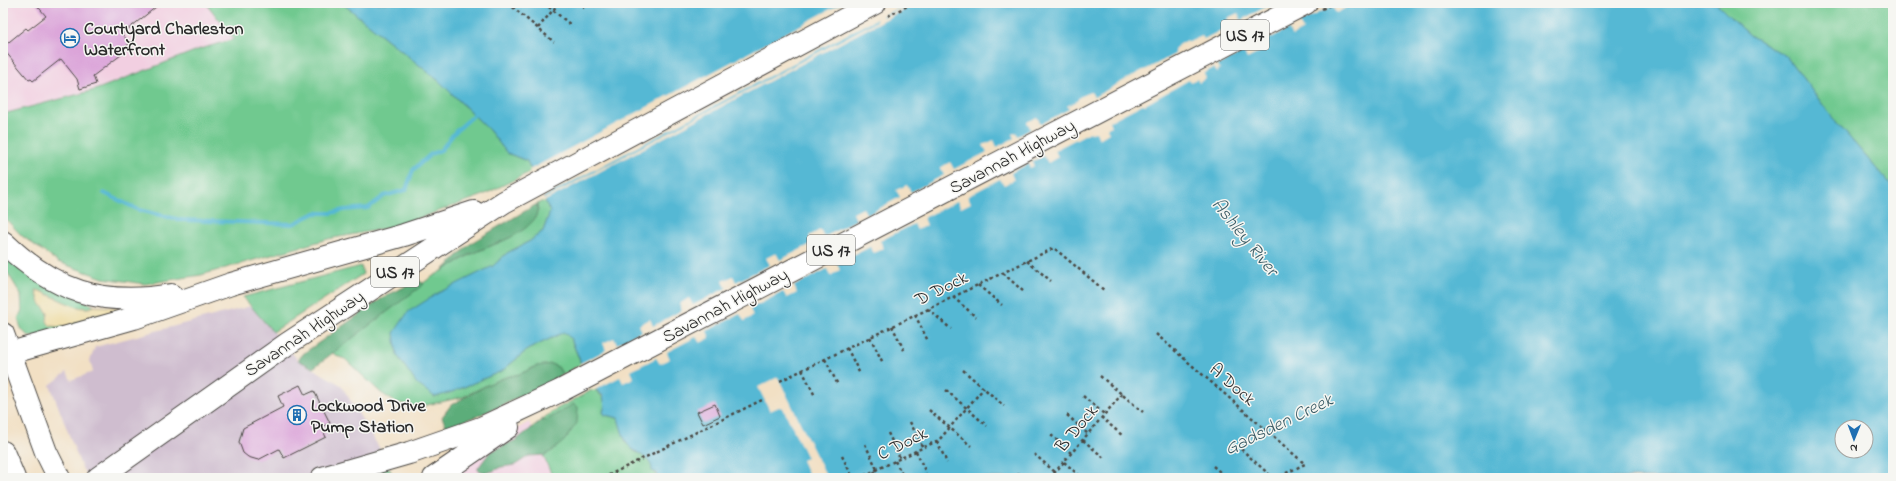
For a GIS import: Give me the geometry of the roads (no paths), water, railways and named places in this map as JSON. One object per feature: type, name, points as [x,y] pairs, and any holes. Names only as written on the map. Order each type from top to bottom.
[{"type":"main road","name":"Savannah Highway","points":[[98,478],[287,344],[509,200],[875,3]]},
{"type":"main road","name":"Savannah Highway","points":[[322,478],[409,453],[481,428],[560,391],[1306,3]]},
{"type":"main road","points":[[59,478],[46,452],[5,348],[134,318],[231,284],[391,238],[509,200]]},
{"type":"main road","points":[[3,242],[22,261],[49,279],[74,290],[114,299],[133,300],[153,298],[231,284]]},
{"type":"main road","points":[[434,478],[560,391]]},
{"type":"main road","points":[[3,452],[14,478]]},
{"type":"water","points":[[342,3],[1716,3],[1751,36],[1786,56],[1832,117],[1893,188],[1893,478],[658,478],[657,473],[652,471],[647,459],[628,445],[618,418],[605,415],[603,412],[605,406],[603,396],[585,380],[579,358],[571,339],[564,332],[527,350],[502,371],[452,392],[435,397],[417,384],[397,355],[394,333],[408,312],[438,293],[493,266],[507,253],[530,241],[543,231],[550,212],[527,161],[507,153],[489,130],[439,81]]},
{"type":"waterway","points":[[104,193],[139,210],[181,220],[293,224],[315,213],[331,213],[344,210],[368,208],[384,196],[406,190],[413,170],[431,154],[441,150],[455,132],[474,115]]},
{"type":"place","name":"Courtyard Charleston Waterfront","points":[[70,38]]},
{"type":"place","name":"Lockwood Drive Pump Station","points":[[297,415]]},
{"type":"water label","name":"Ashley River","points":[[1246,236]]},
{"type":"water label","name":"Gadsden Creek","points":[[1278,423]]}]
